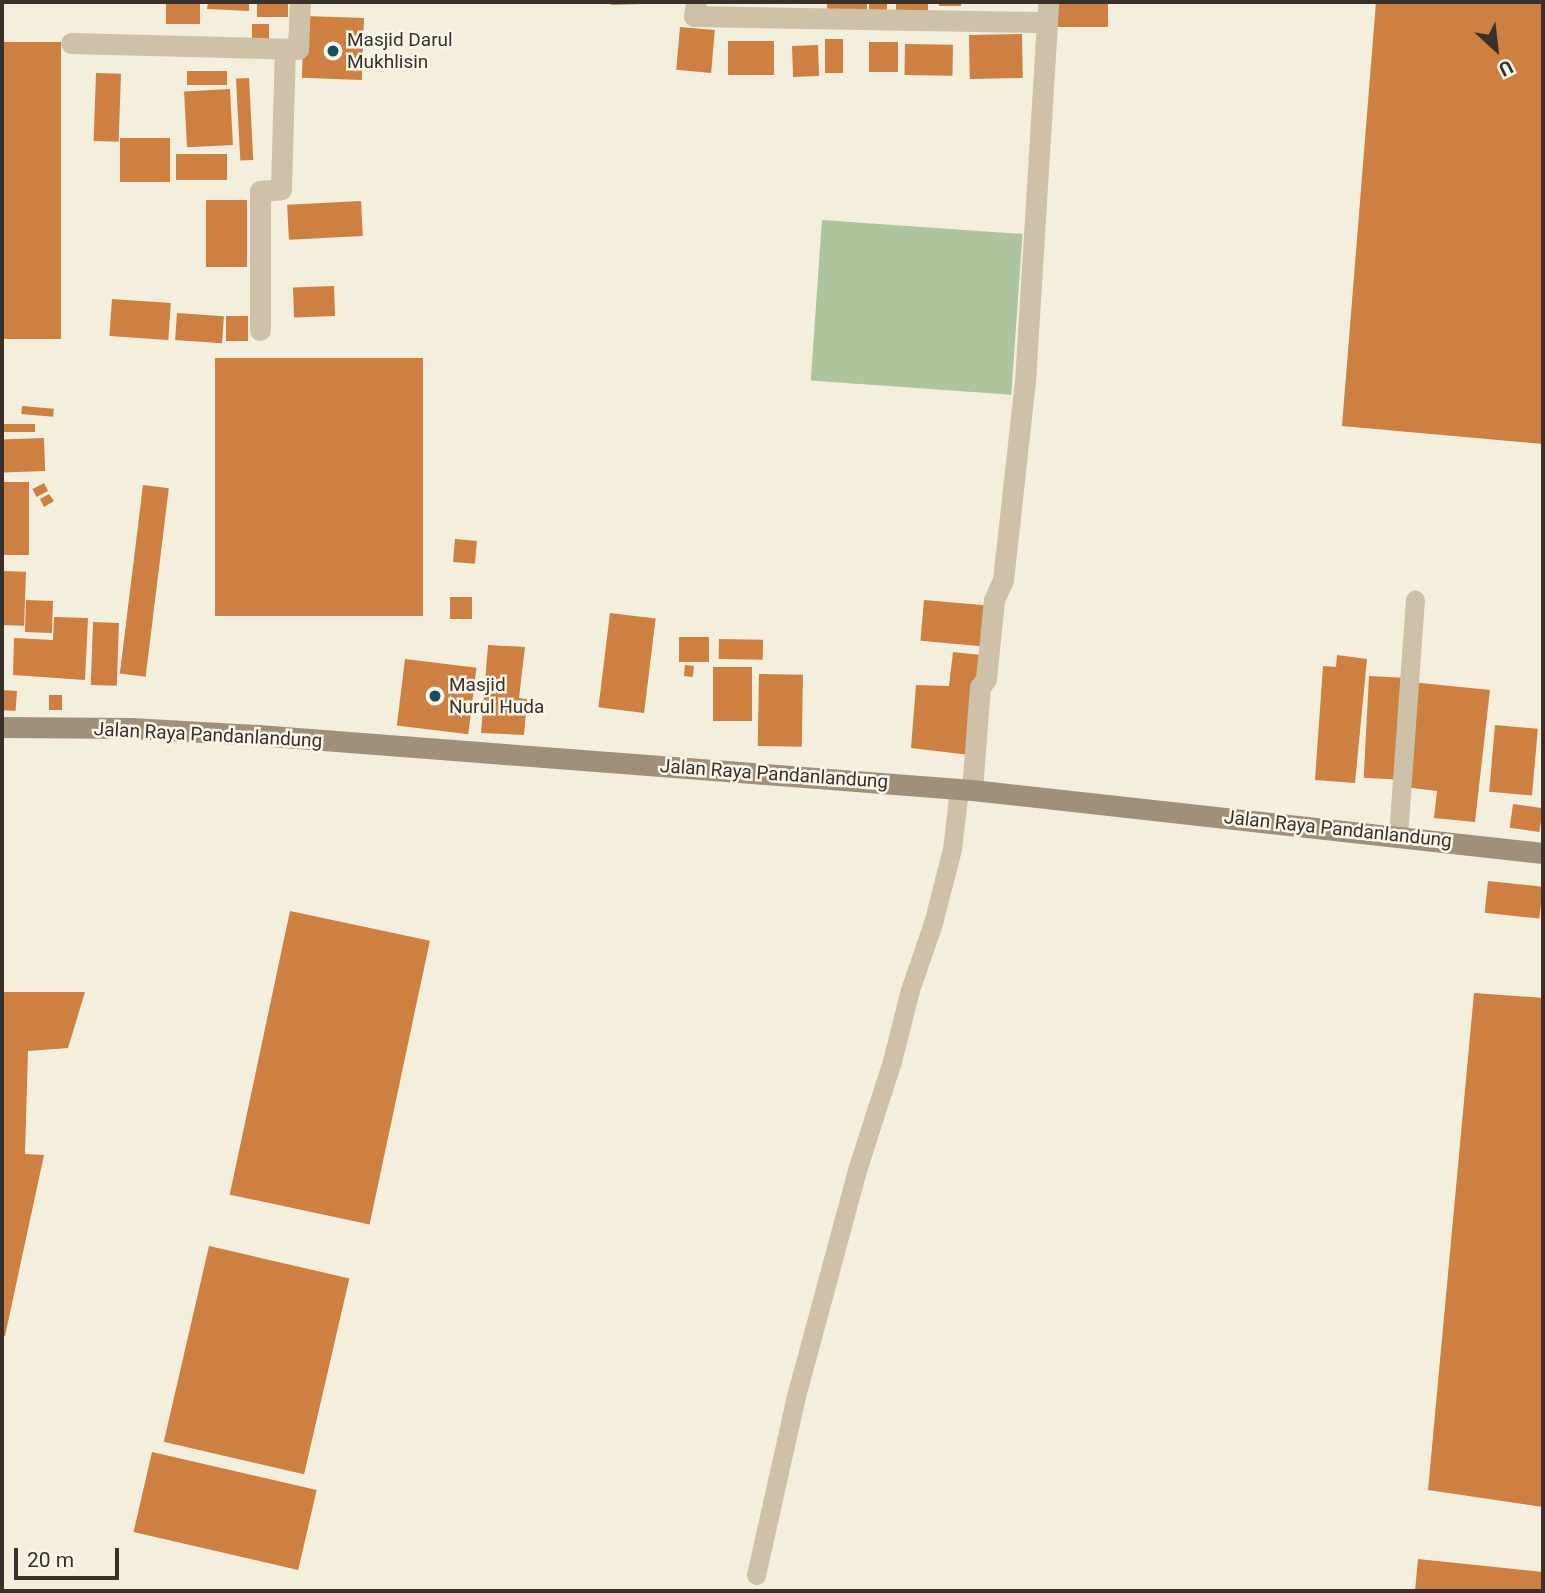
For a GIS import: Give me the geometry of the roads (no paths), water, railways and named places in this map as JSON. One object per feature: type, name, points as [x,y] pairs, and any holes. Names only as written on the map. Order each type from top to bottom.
[{"type":"street","points":[[71,43],[298,49],[300,2]]},
{"type":"street","points":[[696,2],[694,16],[1047,12],[1025,382],[1003,580],[994,600],[986,679],[980,687],[966,789]]},
{"type":"street","points":[[260,330],[260,191],[281,189],[285,49]]},
{"type":"street","name":"Jalan Raya Pandanlandung","points":[[2,727],[258,735],[966,789],[1543,853]]},
{"type":"lane","points":[[1398,836],[1415,600]]},
{"type":"lane","points":[[756,1575],[795,1400],[854,1180],[892,1061],[910,990],[933,923],[966,789]]},
{"type":"place","name":"Masjid Darul Mukhlisin","points":[[333,51]]},
{"type":"place","name":"Masjid Nurul Huda","points":[[435,696]]}]
